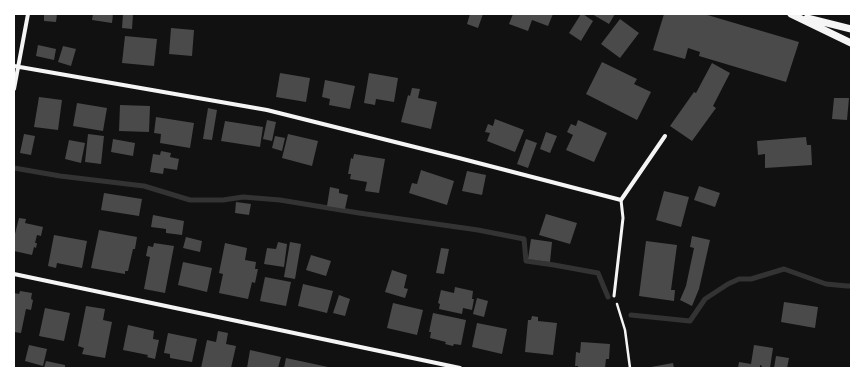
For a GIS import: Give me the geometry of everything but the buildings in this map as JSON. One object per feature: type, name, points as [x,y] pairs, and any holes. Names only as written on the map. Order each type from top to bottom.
[{"type":"street","points":[[14,90],[16,66],[28,14]]},
{"type":"street","points":[[791,14],[851,29]]},
{"type":"street","points":[[791,14],[851,43]]},
{"type":"street","points":[[16,66],[267,110],[621,200],[665,136]]},
{"type":"street","points":[[14,274],[460,368]]},
{"type":"lane","points":[[614,296],[623,218],[621,200]]},
{"type":"path","points":[[614,296],[625,330],[630,368]]},
{"type":"waterway","points":[[14,168],[60,176],[144,186],[190,200],[223,200],[243,197],[280,200],[478,230],[524,239],[526,261],[598,273],[608,297]]},
{"type":"waterway","points":[[631,315],[690,321],[705,299],[728,284],[739,279],[751,279],[784,269],[826,284],[851,286]]}]
